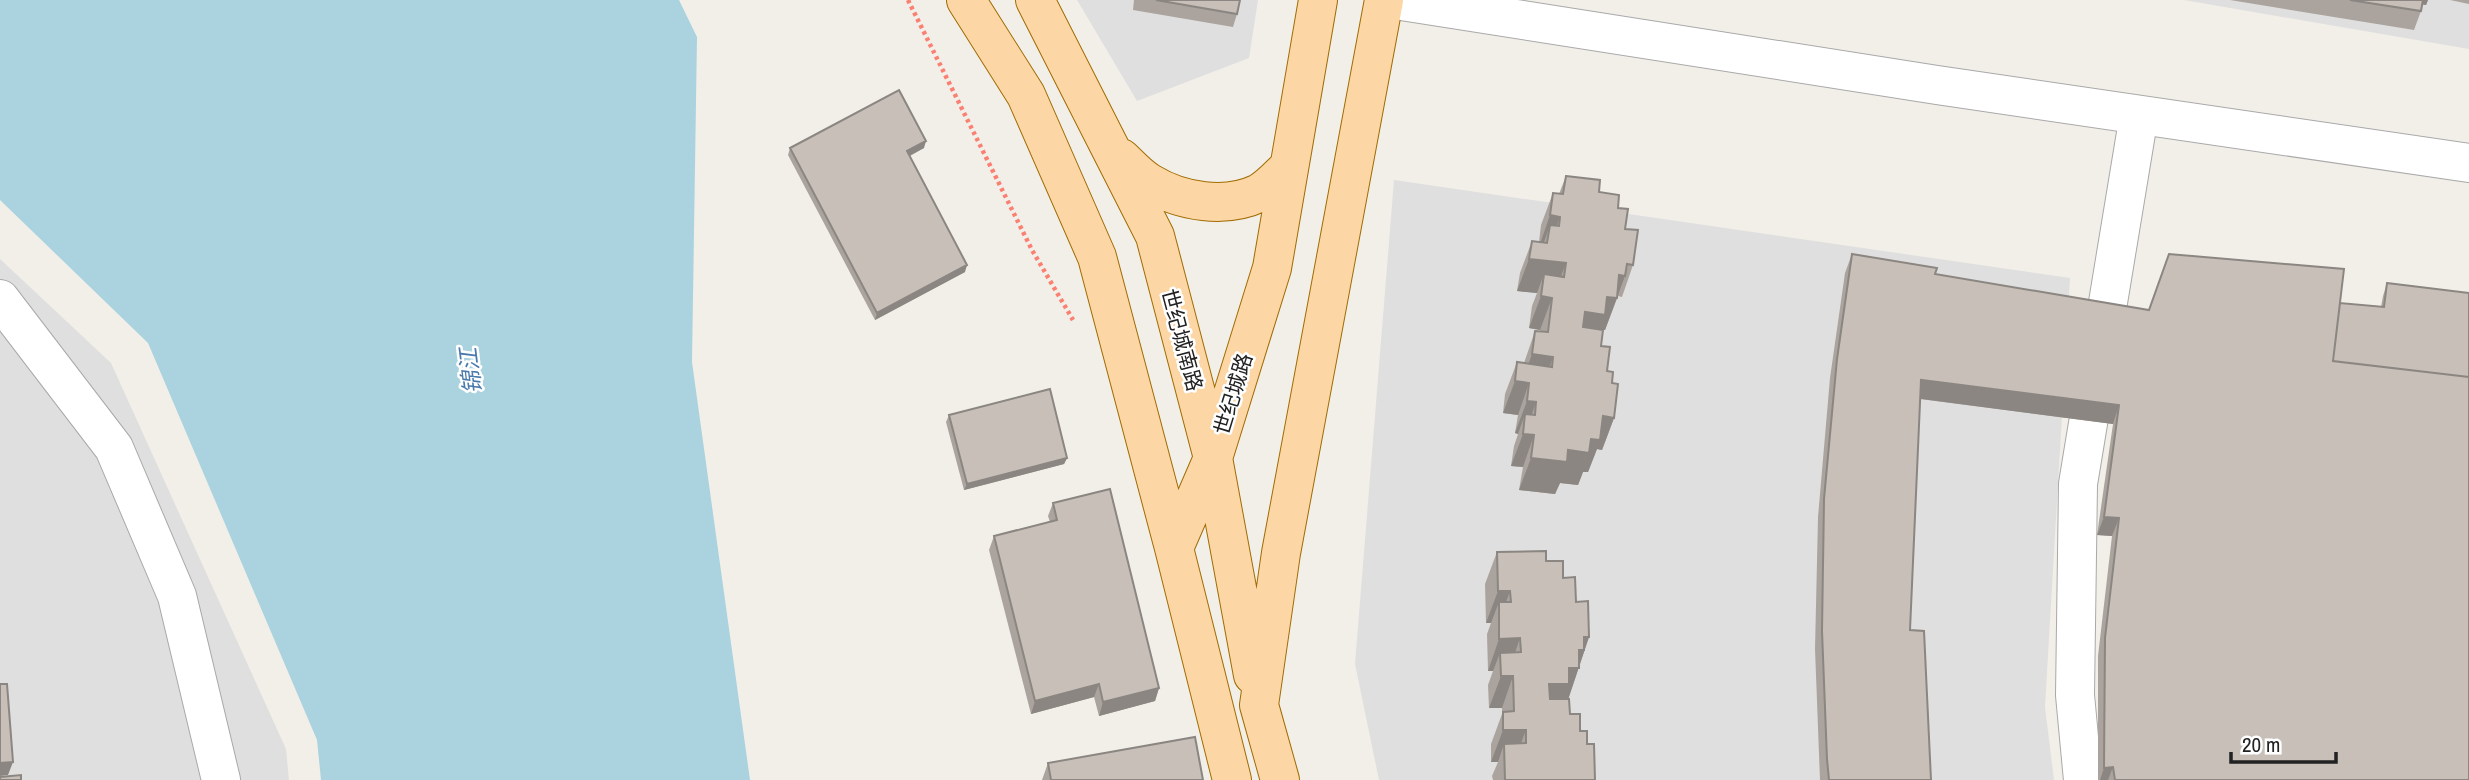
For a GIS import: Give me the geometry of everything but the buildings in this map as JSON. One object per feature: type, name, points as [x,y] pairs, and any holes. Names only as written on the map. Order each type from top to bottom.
[{"type":"main road","points":[[966,0],[1026,95],[1097,257],[1232,780]]},
{"type":"main road","name":"世纪城南路","points":[[1035,0],[1155,236],[1213,458],[1259,705]]},
{"type":"main road","name":"世纪城路","points":[[1174,548],[1213,458],[1272,268],[1318,0]]},
{"type":"main road","points":[[1280,780],[1259,705],[1281,553],[1384,0]]},
{"type":"main road","points":[[1111,149],[1149,183],[1176,195],[1205,201],[1235,202],[1261,192],[1288,168]]},
{"type":"street","points":[[1395,0],[1937,86],[2469,163]]},
{"type":"street","points":[[2083,780],[2075,695],[2078,484],[2139,115]]},
{"type":"street","points":[[0,299],[114,448],[177,596],[221,780]]},
{"type":"path","points":[[908,0],[1031,250],[1079,330]]},
{"type":"shaded area","points":[[1077,0],[1258,0],[1249,58],[1137,101]]},
{"type":"shaded area","points":[[2184,0],[2469,0],[2469,49]]},
{"type":"shaded area","points":[[1394,180],[2070,278],[2045,707],[2054,780],[1379,780],[1355,664]]},
{"type":"shaded area","points":[[0,259],[111,363],[286,749],[289,780],[0,780]]},
{"type":"water","name":"锦江","points":[[0,0],[679,0],[697,37],[692,362],[750,780],[321,780],[317,740],[148,343],[0,200]]}]
